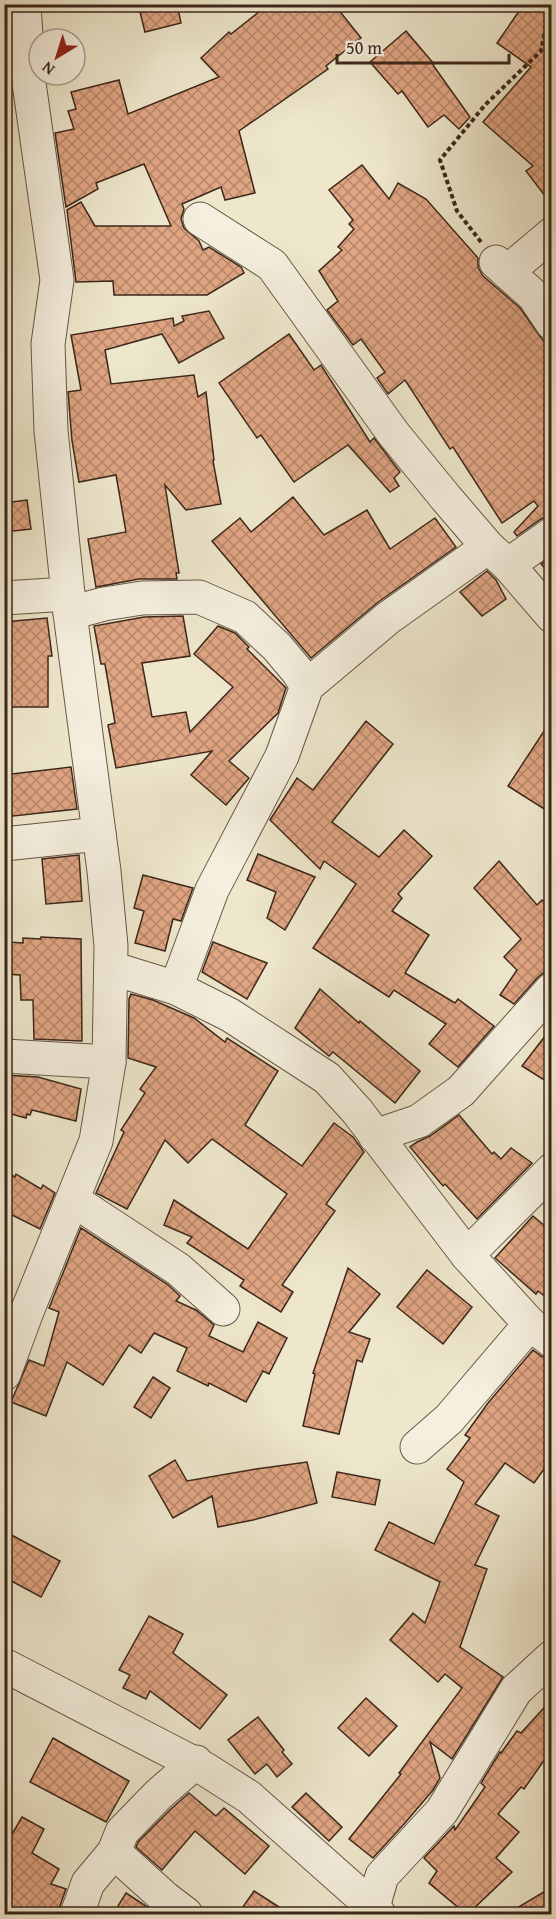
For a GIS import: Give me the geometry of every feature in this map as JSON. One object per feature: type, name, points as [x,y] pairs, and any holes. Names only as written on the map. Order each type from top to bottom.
[{"type":"street","points":[[4,1374],[96,1141],[110,1062],[110,936],[69,603],[51,431],[48,355],[57,280],[16,76],[24,4]]},
{"type":"street","points":[[200,219],[272,265],[393,433],[446,498],[552,616]]},
{"type":"street","points":[[552,234],[501,267],[534,296],[552,323]]},
{"type":"street","points":[[176,988],[212,890],[282,756],[307,686],[388,618],[498,556],[552,534]]},
{"type":"street","points":[[4,598],[104,604],[142,598],[199,597],[245,616],[277,647],[307,686]]},
{"type":"street","points":[[4,844],[99,834]]},
{"type":"street","points":[[111,968],[176,988],[230,1015],[327,1078],[357,1111],[467,1255],[541,1332],[417,1446]]},
{"type":"street","points":[[375,1136],[419,1121],[461,1091],[552,989]]},
{"type":"street","points":[[4,1056],[110,1062]]},
{"type":"street","points":[[467,1255],[552,1170]]},
{"type":"street","points":[[73,1200],[178,1269],[224,1309]]},
{"type":"street","points":[[376,1910],[382,1876],[442,1811],[516,1690],[552,1656]]},
{"type":"street","points":[[4,1665],[196,1762],[249,1797],[376,1910]]},
{"type":"street","points":[[77,1914],[88,1883],[114,1852],[122,1832],[159,1794],[196,1762]]},
{"type":"street","points":[[114,1852],[186,1914]]},
{"type":"path","points":[[501,267],[457,211],[440,160],[485,105],[541,51],[546,26],[552,16]]},
{"type":"building","points":[[138,4],[177,4],[181,23],[145,32]]},
{"type":"building","points":[[269,4],[334,4],[361,38],[326,66],[328,69],[239,131],[255,193],[225,200],[221,187],[182,204],[184,209],[181,219],[184,228],[199,241],[203,250],[209,247],[241,267],[244,273],[207,295],[114,295],[113,281],[76,282],[67,210],[81,202],[95,226],[171,226],[144,164],[96,183],[98,189],[66,207],[55,133],[74,129],[68,111],[76,109],[71,92],[119,80],[128,114],[219,77],[201,58],[229,32],[231,34]]},
{"type":"building","points":[[524,4],[552,4],[552,205],[526,171],[533,166],[483,122],[531,67],[497,43]]},
{"type":"building","points":[[406,31],[434,64],[470,117],[459,129],[444,115],[428,127],[402,91],[398,94],[370,62]]},
{"type":"building","points":[[362,165],[389,199],[398,183],[426,199],[478,258],[478,267],[483,276],[520,308],[552,353],[552,515],[541,519],[517,536],[514,532],[538,506],[534,501],[502,523],[453,447],[450,449],[405,380],[388,394],[377,378],[385,372],[361,339],[353,345],[327,310],[338,301],[319,271],[342,250],[338,247],[354,229],[349,224],[353,220],[329,190]]},
{"type":"building","points":[[209,311],[224,338],[179,363],[162,334],[105,350],[111,384],[194,375],[198,397],[206,392],[213,461],[221,504],[186,510],[165,485],[179,573],[176,573],[177,579],[139,579],[96,587],[88,539],[126,532],[116,475],[79,482],[72,441],[68,392],[81,390],[71,335],[173,318],[174,326],[184,321],[182,316]]},
{"type":"building","points":[[289,334],[314,370],[321,365],[370,442],[374,438],[400,472],[394,478],[399,486],[390,492],[348,445],[294,482],[261,435],[257,438],[219,383]]},
{"type":"building","points":[[293,497],[324,535],[367,510],[390,549],[435,518],[456,547],[377,603],[311,658],[212,541],[240,518],[251,532]]},
{"type":"building","points":[[27,500],[31,529],[4,532],[4,503]]},
{"type":"building","points":[[552,557],[552,576],[541,564]]},
{"type":"building","points":[[487,571],[496,580],[506,599],[482,616],[460,592]]},
{"type":"building","points":[[183,616],[190,656],[142,663],[152,717],[186,712],[190,732],[233,687],[194,654],[218,626],[235,633],[249,647],[247,649],[286,688],[278,713],[229,761],[249,778],[226,805],[191,775],[212,751],[116,768],[108,725],[115,723],[105,664],[101,664],[94,626],[144,617]]},
{"type":"building","points":[[47,618],[52,656],[48,656],[48,707],[4,707],[4,622]]},
{"type":"building","points":[[552,719],[552,814],[508,786]]},
{"type":"building","points":[[366,721],[393,744],[332,822],[379,857],[404,830],[432,856],[398,894],[402,898],[392,911],[429,935],[405,973],[455,1003],[458,999],[494,1026],[458,1067],[429,1044],[446,1024],[394,990],[389,997],[313,948],[356,884],[324,861],[320,869],[270,820],[297,778],[313,790]]},
{"type":"building","points":[[71,767],[77,809],[4,817],[4,775]]},
{"type":"building","points":[[258,854],[315,877],[285,930],[267,918],[276,892],[247,880]]},
{"type":"building","points":[[79,855],[82,901],[46,904],[42,859]]},
{"type":"building","points":[[499,861],[537,905],[542,900],[552,908],[552,971],[546,971],[538,977],[514,1004],[500,995],[517,970],[504,957],[521,939],[474,888]]},
{"type":"building","points":[[143,875],[193,888],[181,921],[173,919],[165,951],[135,943],[144,911],[134,908]]},
{"type":"building","points":[[41,937],[81,939],[82,1041],[34,1039],[33,1000],[21,1000],[20,975],[6,974],[8,942],[23,943],[23,938],[41,939]]},
{"type":"building","points":[[213,942],[267,963],[247,999],[202,972]]},
{"type":"building","points":[[320,989],[420,1071],[395,1103],[333,1052],[329,1056],[295,1028]]},
{"type":"building","points":[[131,994],[153,1000],[194,1018],[225,1042],[227,1038],[278,1071],[245,1125],[302,1166],[334,1123],[353,1137],[364,1152],[326,1204],[335,1211],[282,1285],[293,1292],[281,1312],[240,1286],[244,1280],[187,1243],[192,1237],[164,1225],[174,1200],[248,1249],[287,1194],[212,1139],[188,1163],[165,1140],[127,1209],[96,1193],[124,1132],[121,1130],[145,1093],[140,1089],[156,1067],[128,1058]]},
{"type":"building","points":[[552,1027],[552,1085],[522,1066]]},
{"type":"building","points":[[4,1075],[38,1077],[81,1089],[76,1121],[32,1110],[26,1118],[4,1112]]},
{"type":"building","points":[[459,1115],[492,1154],[494,1152],[501,1159],[511,1148],[532,1163],[477,1219],[445,1184],[443,1186],[410,1147]]},
{"type":"building","points":[[4,1171],[15,1177],[16,1174],[41,1189],[43,1185],[55,1193],[40,1229],[4,1211]]},
{"type":"building","points":[[533,1216],[552,1232],[552,1302],[538,1291],[536,1294],[495,1258]]},
{"type":"building","points":[[81,1228],[167,1284],[180,1296],[176,1301],[196,1310],[214,1325],[209,1336],[243,1352],[258,1322],[287,1338],[269,1374],[263,1371],[246,1402],[209,1383],[208,1386],[177,1371],[187,1348],[154,1333],[141,1353],[129,1345],[103,1385],[67,1362],[46,1416],[11,1402],[29,1360],[44,1366],[59,1312],[49,1308]]},
{"type":"building","points":[[348,1268],[380,1294],[349,1332],[370,1339],[362,1362],[357,1360],[339,1434],[303,1426],[315,1374],[313,1373]]},
{"type":"building","points":[[427,1270],[472,1307],[443,1344],[397,1307]]},
{"type":"building","points":[[533,1350],[541,1356],[552,1359],[552,1458],[534,1483],[505,1463],[475,1504],[499,1516],[475,1565],[487,1569],[460,1647],[503,1677],[452,1759],[430,1742],[440,1778],[433,1790],[373,1858],[349,1839],[401,1774],[399,1773],[462,1688],[445,1674],[438,1682],[390,1640],[413,1613],[425,1623],[440,1582],[375,1550],[389,1522],[434,1544],[464,1482],[447,1469],[470,1438],[465,1435],[488,1403]]},
{"type":"building","points":[[153,1377],[170,1388],[151,1418],[134,1407]]},
{"type":"building","points":[[175,1460],[187,1481],[307,1462],[317,1503],[218,1527],[212,1496],[173,1518],[149,1476]]},
{"type":"building","points":[[337,1472],[380,1480],[375,1505],[332,1497]]},
{"type":"building","points":[[4,1531],[60,1561],[41,1597],[4,1577]]},
{"type":"building","points":[[149,1616],[183,1634],[173,1653],[227,1695],[200,1729],[150,1691],[146,1699],[123,1688],[130,1675],[119,1670]]},
{"type":"building","points":[[366,1698],[397,1726],[369,1756],[338,1728]]},
{"type":"building","points":[[552,1699],[552,1749],[524,1789],[521,1787],[498,1814],[519,1832],[496,1858],[512,1872],[466,1914],[429,1883],[437,1871],[424,1858],[454,1826],[455,1830],[485,1787],[481,1783],[500,1752],[517,1731],[521,1733]]},
{"type":"building","points":[[258,1717],[292,1764],[277,1777],[267,1764],[255,1774],[228,1740]]},
{"type":"building","points":[[53,1738],[129,1781],[106,1822],[30,1782]]},
{"type":"building","points":[[189,1793],[216,1816],[224,1808],[269,1846],[245,1874],[195,1831],[162,1870],[136,1847],[138,1842]]},
{"type":"building","points":[[306,1793],[342,1827],[329,1841],[292,1807]]},
{"type":"building","points":[[22,1817],[44,1829],[32,1853],[59,1869],[51,1884],[66,1889],[57,1914],[4,1914],[4,1848]]},
{"type":"building","points":[[552,1887],[552,1914],[507,1914]]},
{"type":"building","points":[[254,1891],[290,1914],[238,1914]]},
{"type":"building","points":[[126,1893],[146,1906],[156,1914],[113,1914]]}]
